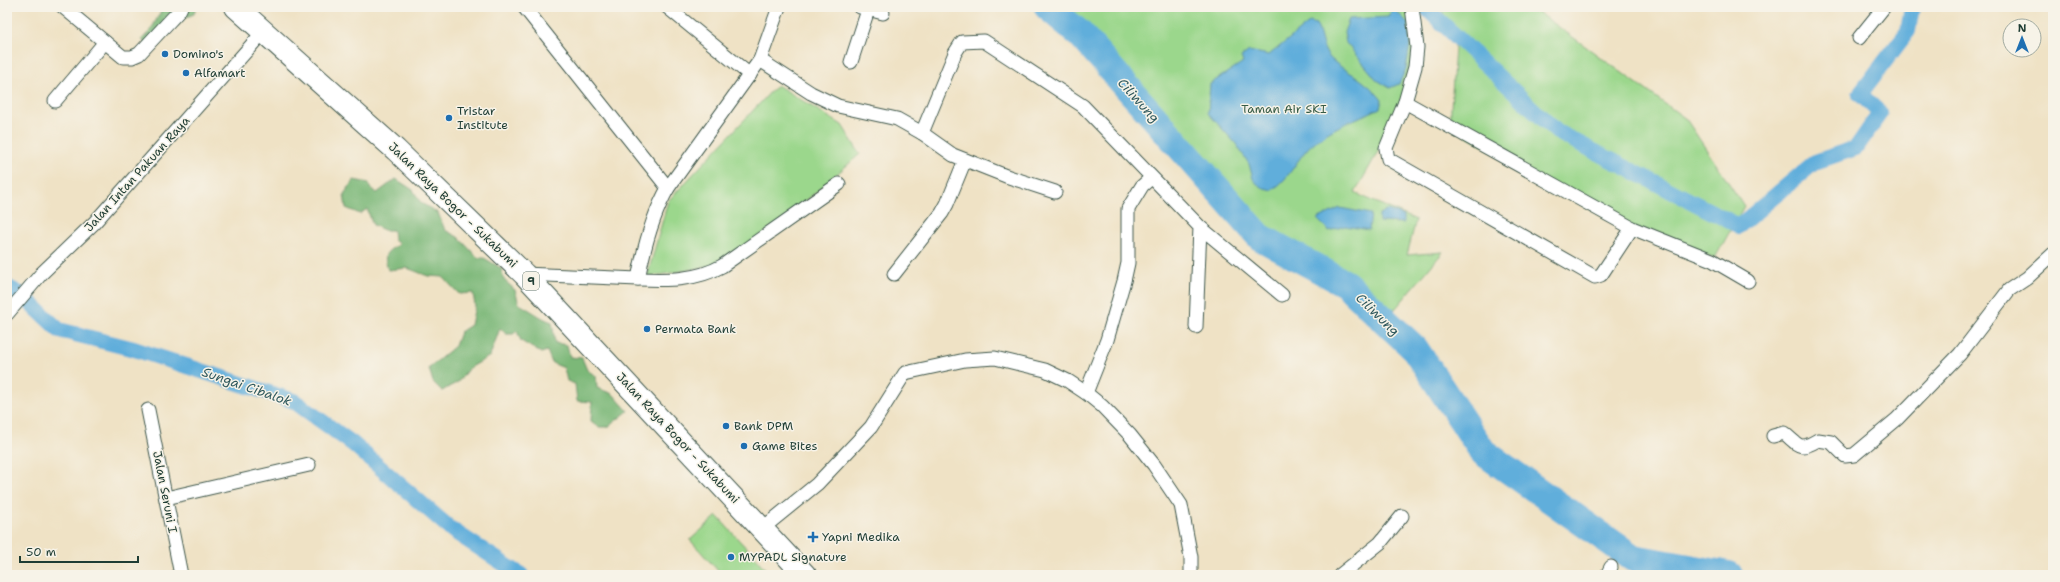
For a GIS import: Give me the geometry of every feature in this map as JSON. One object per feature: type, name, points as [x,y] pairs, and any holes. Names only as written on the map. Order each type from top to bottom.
[{"type":"highway","name":"Jalan Raya Bogor - Sukabumi","points":[[236,7],[396,150],[524,274],[763,528],[805,575]]},
{"type":"street","points":[[63,7],[123,57],[136,56],[179,12],[181,7]]},
{"type":"street","points":[[524,7],[668,188]]},
{"type":"street","points":[[667,7],[750,75]]},
{"type":"street","points":[[638,279],[653,217],[668,188],[760,60],[780,7]]},
{"type":"street","points":[[1859,38],[1884,7]]},
{"type":"street","points":[[850,62],[864,8],[883,13]]},
{"type":"street","points":[[1413,11],[1417,47],[1415,67],[1406,102],[1386,148],[1388,159],[1595,277],[1601,274],[1632,228]]},
{"type":"street","name":"Jalan Intan Pakuan Raya","points":[[10,310],[42,274],[94,223],[264,31]]},
{"type":"street","points":[[922,133],[955,53],[962,42],[984,41],[1083,106],[1200,228],[1282,295]]},
{"type":"street","points":[[55,101],[105,42]]},
{"type":"street","points":[[760,60],[811,93],[838,106],[897,119],[922,133],[953,155],[1006,176],[1055,192]]},
{"type":"street","points":[[1406,102],[1632,228],[1712,260],[1748,280]]},
{"type":"street","points":[[894,274],[942,213],[950,199],[965,160]]},
{"type":"street","points":[[1086,393],[1107,340],[1128,263],[1128,209],[1142,186],[1151,178]]},
{"type":"street","points":[[524,274],[679,280],[711,272],[722,266],[839,184]]},
{"type":"street","points":[[1196,327],[1200,228]]},
{"type":"street","points":[[1773,436],[1784,433],[1801,447],[1806,447],[1818,440],[1831,442],[1845,456],[1854,455],[1897,419],[1964,350],[2009,290],[2027,278],[2053,254]]},
{"type":"street","points":[[763,528],[817,484],[871,427],[901,377],[909,371],[965,360],[995,358],[1045,370],[1068,381],[1102,406],[1130,435],[1181,505],[1190,557],[1190,575]]},
{"type":"street","name":"Jalan Seruni I","points":[[148,410],[181,575]]},
{"type":"street","points":[[166,498],[309,465]]},
{"type":"street","points":[[1340,575],[1380,543],[1402,516]]},
{"type":"green space","points":[[163,7],[196,7],[194,14],[184,18],[179,25],[174,26],[148,48],[142,39],[151,30]]},
{"type":"green space","name":"Taman Air SKI","points":[[1045,7],[1406,7],[1415,39],[1413,64],[1408,83],[1394,121],[1355,193],[1416,220],[1407,255],[1443,252],[1385,321],[1346,284],[1260,237],[1080,34]]},
{"type":"green space","points":[[1441,7],[1531,7],[1686,119],[1744,206],[1715,258],[1630,232],[1450,126],[1455,45]]},
{"type":"green space","points":[[777,85],[842,125],[860,154],[778,225],[710,266],[647,277],[668,201]]},
{"type":"green space","points":[[396,179],[413,190],[421,203],[438,213],[445,230],[458,237],[478,258],[484,258],[501,268],[504,280],[515,290],[519,304],[552,322],[555,343],[567,345],[570,357],[582,358],[587,370],[596,376],[597,388],[613,394],[628,411],[608,427],[599,427],[591,421],[592,402],[577,401],[575,384],[567,381],[564,368],[552,363],[547,351],[541,353],[521,341],[517,331],[513,334],[506,334],[500,328],[490,356],[468,369],[458,382],[442,391],[433,382],[429,368],[455,346],[460,332],[471,325],[475,306],[473,293],[459,294],[443,277],[428,276],[407,268],[388,270],[386,254],[399,244],[394,240],[393,230],[384,230],[373,225],[367,209],[360,214],[346,208],[344,194],[354,180],[369,183],[370,188],[377,193]]},
{"type":"green space","name":"MYPADL Signature","points":[[717,516],[771,575],[722,575],[690,540]]},
{"type":"water","points":[[1393,8],[1408,23],[1410,45],[1406,69],[1399,84],[1390,88],[1377,80],[1346,43],[1344,32],[1349,19],[1388,17]]},
{"type":"water","points":[[1310,22],[1316,24],[1323,46],[1330,58],[1362,80],[1372,89],[1382,100],[1380,108],[1344,124],[1318,139],[1305,151],[1288,176],[1272,190],[1260,187],[1253,179],[1249,164],[1236,144],[1208,113],[1210,84],[1243,62],[1241,57],[1249,51],[1269,55]]},
{"type":"water","points":[[1340,208],[1371,214],[1369,230],[1345,226],[1329,231],[1317,219]]},
{"type":"water","points":[[1388,210],[1404,216],[1404,223],[1379,222],[1379,214]]},
{"type":"waterway","name":"Ciliwung","points":[[1048,7],[1080,34],[1260,237],[1346,284],[1415,349],[1483,452],[1633,558],[1729,575]]},
{"type":"waterway","points":[[1425,7],[1557,132],[1739,226],[1815,162],[1856,148],[1880,113],[1860,94],[1908,31],[1912,7]]},
{"type":"waterway","name":"Sungai Cibalok","points":[[7,287],[22,295],[59,330],[134,349],[294,401],[353,444],[452,530],[521,575]]},
{"type":"place","name":"Domino's","points":[[165,54]]},
{"type":"place","name":"Alfamart","points":[[186,73]]},
{"type":"place","name":"Tristar Institute","points":[[449,118]]},
{"type":"place","name":"Permata Bank","points":[[647,329]]},
{"type":"place","name":"Bank DPM","points":[[726,426]]},
{"type":"place","name":"Game Bites","points":[[744,446]]},
{"type":"place","name":"Yapni Medika","points":[[813,537]]},
{"type":"place","name":"MYPADL Signature","points":[[731,557]]}]
